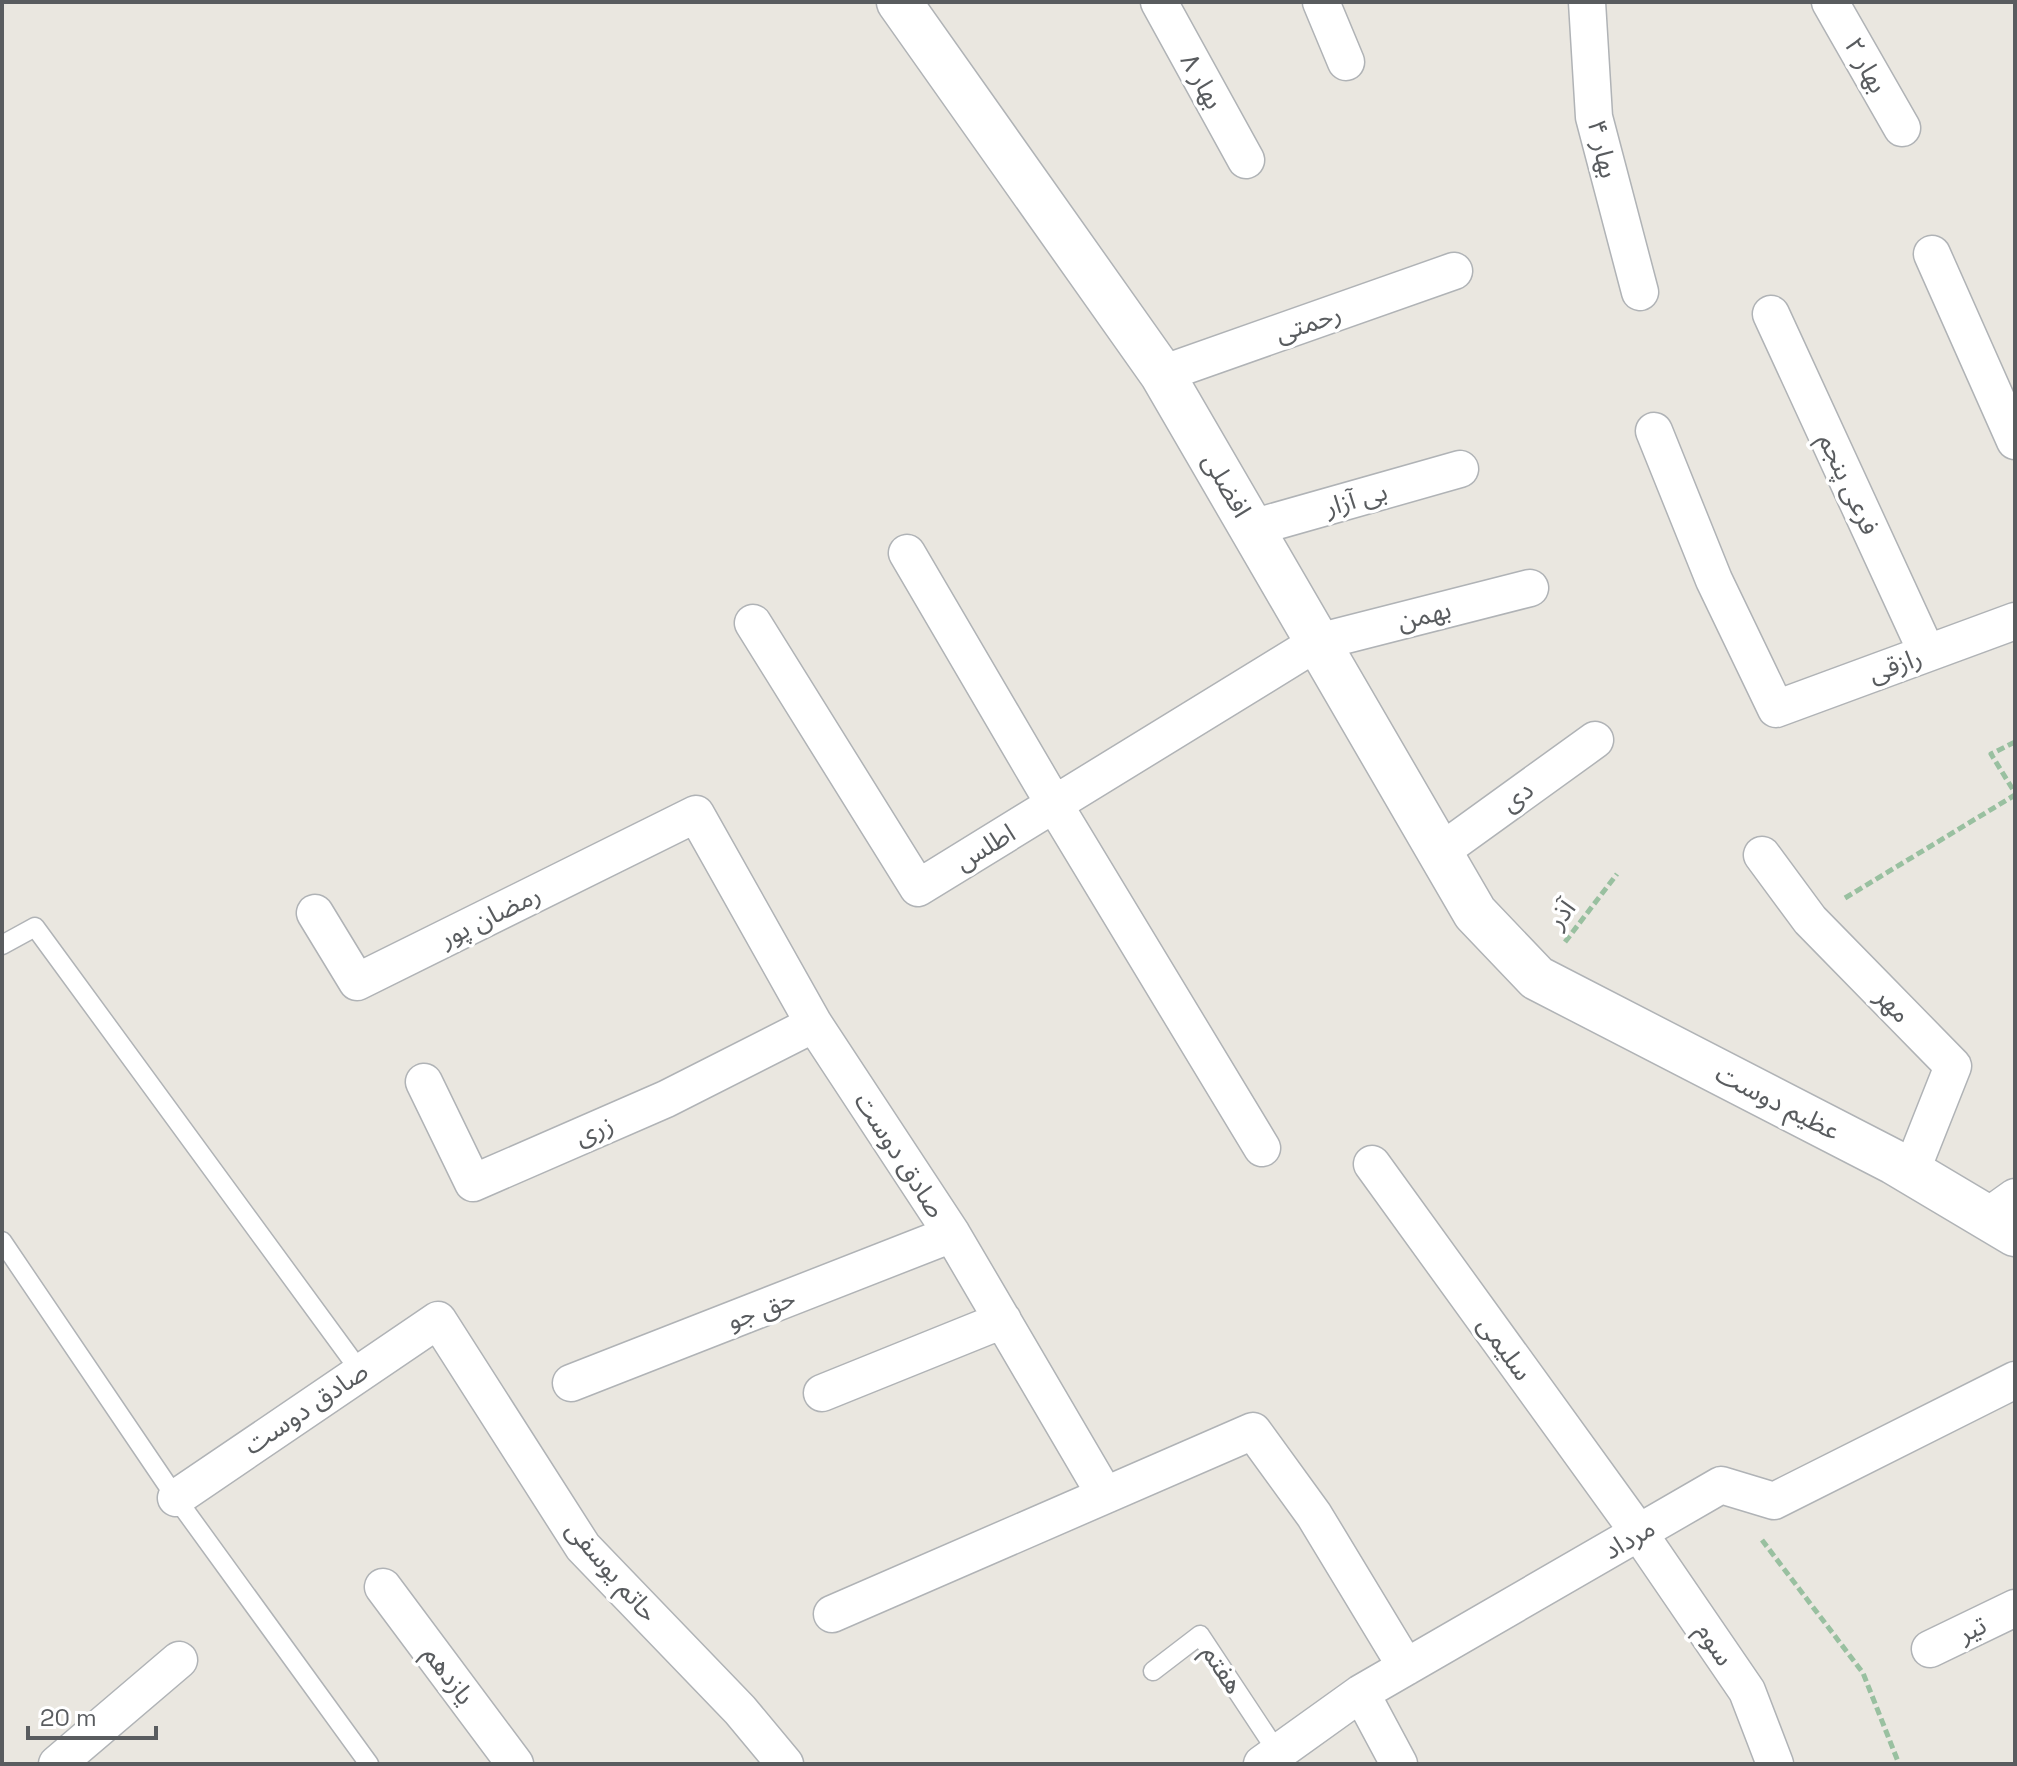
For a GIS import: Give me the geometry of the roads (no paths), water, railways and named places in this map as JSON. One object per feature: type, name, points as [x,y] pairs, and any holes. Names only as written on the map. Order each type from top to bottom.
[{"type":"street","name":"افضلی","points":[[899,2],[1162,374],[1475,913],[1537,978]]},
{"type":"street","name":"بهار ۸","points":[[1159,2],[1246,160]]},
{"type":"street","points":[[1321,2],[1346,62]]},
{"type":"street","name":"بهار ۴","points":[[1587,2],[1594,117],[1640,292]]},
{"type":"street","name":"بهار ۲","points":[[1830,2],[1902,128]]},
{"type":"street","points":[[1932,254],[2015,441]]},
{"type":"street","name":"رحمتی","points":[[1162,374],[1454,271]]},
{"type":"street","name":"فرعی پنجم","points":[[1771,314],[1927,653]]},
{"type":"street","name":"رازقی","points":[[1654,431],[1714,580],[1776,709],[2015,621]]},
{"type":"street","name":"بی آزار","points":[[1252,528],[1460,469]]},
{"type":"street","points":[[907,553],[1262,1148]]},
{"type":"street","name":"بهمن","points":[[1318,642],[1530,588]]},
{"type":"street","name":"اطلس","points":[[753,623],[918,888],[1318,642]]},
{"type":"street","name":"دی","points":[[1440,852],[1595,740]]},
{"type":"street","name":"رمضان پور","points":[[315,913],[357,982],[696,814]]},
{"type":"street","name":"صادق دوست","points":[[696,814],[814,1024],[952,1234],[1105,1495]]},
{"type":"street","name":"مهر","points":[[1762,855],[1810,920],[1953,1066],[1911,1172]]},
{"type":"street","name":"عظیم دوست","points":[[1537,978],[1911,1172],[2006,1216]]},
{"type":"street","name":"زری","points":[[424,1082],[473,1183],[666,1099],[814,1024]]},
{"type":"street","name":"سلیمی","points":[[1372,1164],[1639,1533]]},
{"type":"street","name":"حق جو","points":[[571,1383],[952,1234]]},
{"type":"street","name":"صادق دوست","points":[[176,1498],[438,1320]]},
{"type":"street","name":"حاتم یوسفی","points":[[438,1320],[583,1547],[740,1710],[785,1764]]},
{"type":"street","points":[[822,1393],[1003,1320]]},
{"type":"street","name":"مرداد","points":[[1270,1758],[1361,1693],[1721,1485],[1774,1501],[2015,1380]]},
{"type":"street","points":[[832,1614],[1253,1431],[1314,1515],[1406,1667]]},
{"type":"street","name":"سوم","points":[[1639,1533],[1747,1691],[1775,1764]]},
{"type":"street","name":"یازدهم","points":[[383,1587],[515,1764]]},
{"type":"street","name":"تیر","points":[[1930,1649],[2015,1608]]},
{"type":"street","points":[[57,1764],[179,1660]]},
{"type":"street","points":[[1361,1693],[1399,1764]]},
{"type":"lane","points":[[2,945],[35,927],[360,1371]]},
{"type":"lane","points":[[2,1241],[176,1498],[369,1764]]},
{"type":"lane","name":"هفتم","points":[[1153,1671],[1200,1635],[1270,1758]]}]
